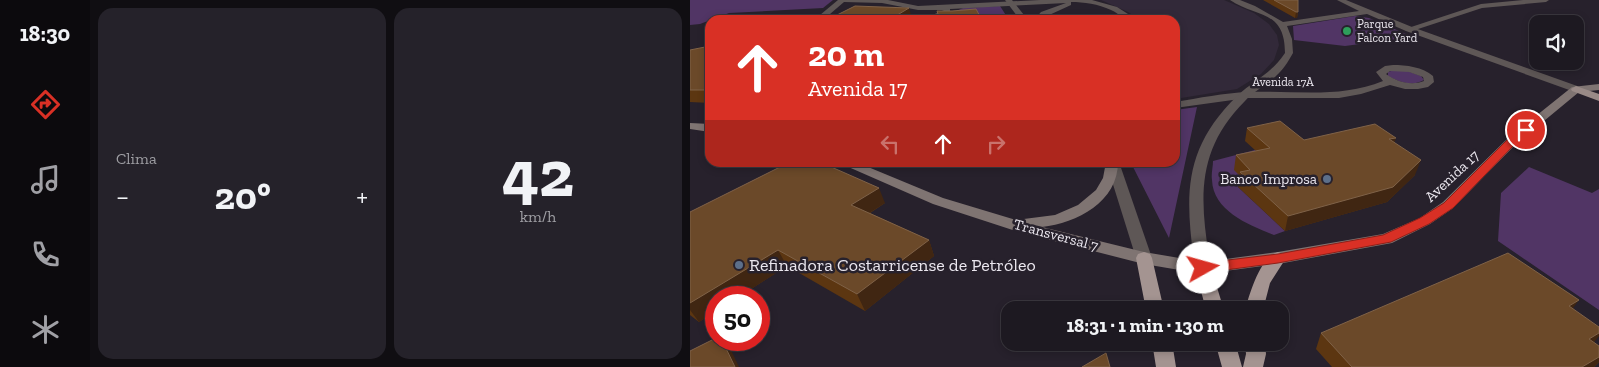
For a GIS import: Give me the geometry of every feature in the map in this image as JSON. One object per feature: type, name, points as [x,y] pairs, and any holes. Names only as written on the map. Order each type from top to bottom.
[{"type":"highway","points":[[1144,258],[1153,301]]},
{"type":"highway","points":[[1257,301],[1262,282],[1278,258]]},
{"type":"highway","points":[[1203,268],[1212,301]]},
{"type":"highway","points":[[1163,351],[1166,367]]},
{"type":"highway","points":[[1228,351],[1232,367]]},
{"type":"highway","points":[[1253,367],[1256,351]]},
{"type":"main road","points":[[1576,90],[1599,87]]},
{"type":"main road","points":[[1576,90],[1599,98]]},
{"type":"main road","name":"Avenida 17","points":[[1278,258],[1386,239],[1425,221],[1448,205],[1511,142],[1576,90]]},
{"type":"main road","points":[[690,126],[705,128]]},
{"type":"main road","name":"Transversal 7","points":[[855,167],[938,201],[1004,222],[1144,258],[1203,268],[1278,258]]},
{"type":"main road","points":[[1004,222],[1052,220],[1074,213],[1092,202],[1104,190],[1109,181],[1111,167]]},
{"type":"street","points":[[824,15],[842,0],[882,1],[918,8],[957,7],[1009,1],[1077,0]]},
{"type":"street","points":[[1043,15],[1082,0],[1116,10],[1124,15]]},
{"type":"street","points":[[1203,268],[1194,193],[1201,156],[1209,137],[1224,115],[1244,95],[1275,72],[1289,53],[1288,37],[1282,24],[1258,10],[1233,0]]},
{"type":"street","points":[[1340,0],[1409,29],[1576,90]]},
{"type":"street","points":[[1409,29],[1480,6],[1546,0]]},
{"type":"street","points":[[1009,1],[1020,15]]},
{"type":"street","points":[[937,15],[957,7]]},
{"type":"street","points":[[1282,24],[1367,12]]},
{"type":"street","name":"Avenida 17A","points":[[1180,104],[1244,95],[1331,94],[1375,88],[1390,81]]},
{"type":"street","points":[[1113,167],[1144,258]]},
{"type":"shaded area","points":[[690,0],[833,0],[823,8],[705,15],[705,22],[690,25]]},
{"type":"shaded area","points":[[1101,0],[1224,0],[1254,13],[1269,24],[1277,35],[1279,45],[1274,60],[1261,74],[1237,89],[1180,98],[1180,15],[1132,15]]},
{"type":"shaded area","points":[[1000,6],[1006,15],[947,15],[963,8]]},
{"type":"shaded area","name":"Parque Falcon Yard","points":[[1355,16],[1369,18],[1413,37],[1345,46],[1294,40],[1293,26]]},
{"type":"shaded area","points":[[1407,71],[1421,76],[1424,80],[1415,83],[1401,82],[1388,76],[1388,72]]},
{"type":"shaded area","points":[[1197,107],[1169,238],[1133,167],[1180,167],[1180,109]]},
{"type":"shaded area","points":[[1255,150],[1267,162],[1235,169],[1248,184],[1238,187],[1285,231],[1274,235],[1254,227],[1234,215],[1225,208],[1214,191],[1212,178],[1213,161]]},
{"type":"shaded area","points":[[1529,167],[1592,193],[1599,189],[1599,310],[1498,241],[1501,193]]},
{"type":"building","points":[[1274,0],[1298,0],[1298,12],[1296,12]]},
{"type":"building","points":[[855,6],[909,8],[897,15],[837,15]]},
{"type":"building","points":[[976,9],[979,15],[938,15],[937,11]]},
{"type":"building","points":[[705,47],[705,90],[690,90],[690,50]]},
{"type":"building","name":"Banco Improsa","points":[[1280,121],[1304,140],[1375,124],[1396,138],[1389,139],[1421,160],[1393,187],[1288,216],[1240,172],[1250,170],[1236,155],[1270,148],[1247,128]]},
{"type":"building","points":[[780,167],[831,167],[879,188],[851,205],[929,240],[857,294],[778,250],[718,286],[705,286],[705,294],[690,303],[690,212]]},
{"type":"building","points":[[1508,253],[1579,300],[1569,306],[1599,327],[1599,333],[1589,339],[1599,346],[1599,357],[1582,367],[1352,367],[1321,333]]},
{"type":"building","points":[[705,344],[705,351],[727,351],[735,367],[690,367],[690,351]]},
{"type":"building","points":[[1106,353],[1110,367],[1082,367]]},
{"type":"place","name":"Parque Falcon Yard","points":[[1347,31]]},
{"type":"place","name":"Banco Improsa","points":[[1327,179]]},
{"type":"place","name":"Refinadora Costarricense de Petróleo","points":[[739,265]]},
{"type":"route","points":[[1203,268],[1339,249],[1386,239],[1425,221],[1448,205],[1511,142],[1526,130]]}]
